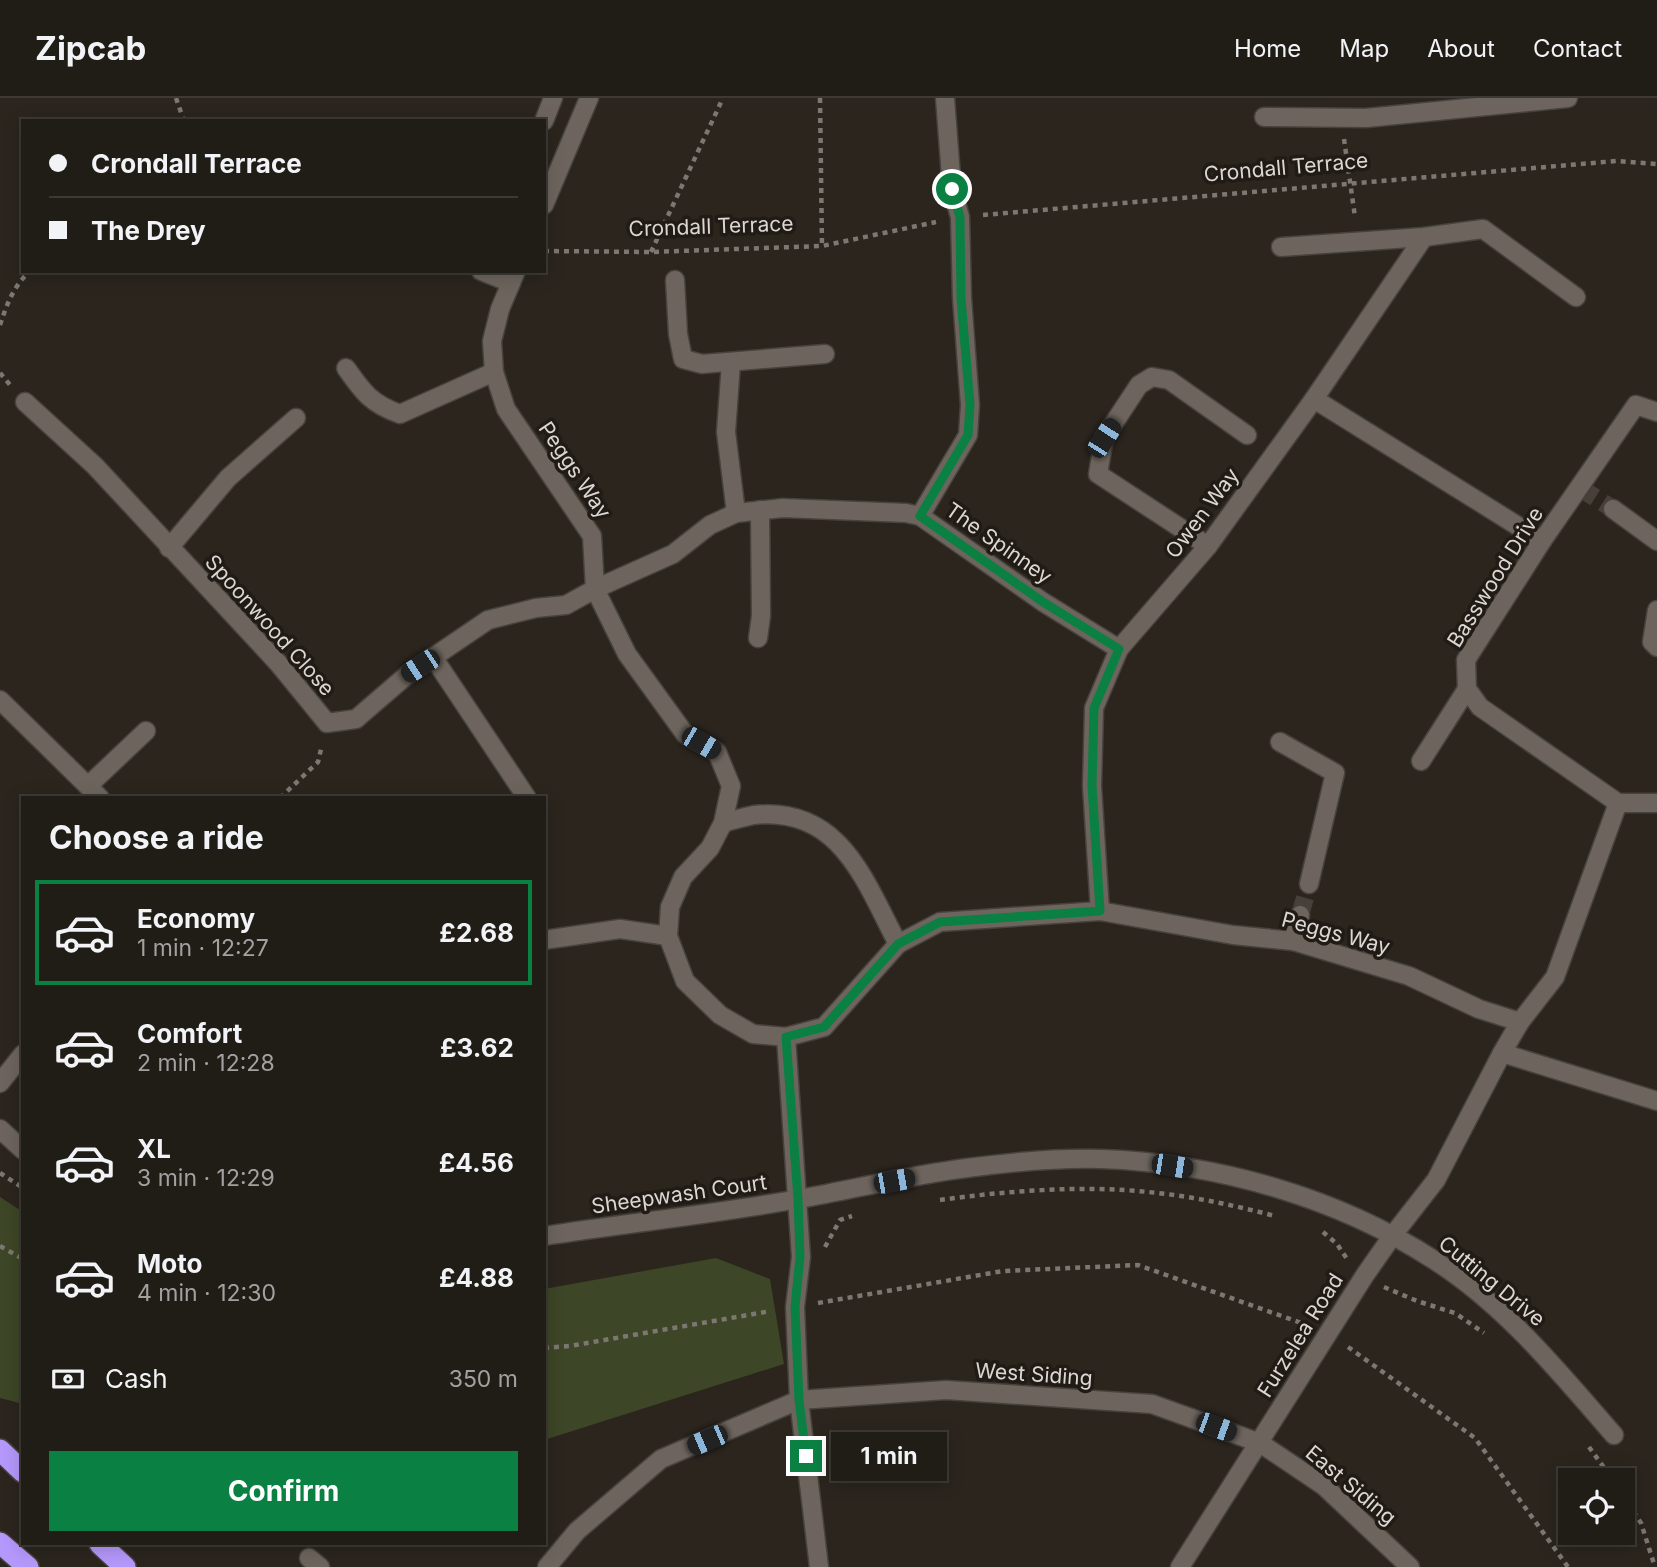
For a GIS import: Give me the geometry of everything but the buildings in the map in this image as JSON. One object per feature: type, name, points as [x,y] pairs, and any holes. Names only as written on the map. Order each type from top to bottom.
[{"type":"highway","points":[[0,1450],[21,1470]]},
{"type":"highway","points":[[0,1543],[28,1567]]},
{"type":"highway","points":[[101,1545],[125,1567]]},
{"type":"street","points":[[545,119],[553,98]]},
{"type":"street","points":[[546,200],[589,98]]},
{"type":"street","points":[[920,516],[968,435],[970,405],[961,298],[960,217],[952,189],[945,98]]},
{"type":"street","points":[[1297,98],[1298,117]]},
{"type":"street","points":[[1264,117],[1366,118],[1568,98]]},
{"type":"street","points":[[1281,247],[1424,237],[1483,229],[1576,297]]},
{"type":"street","name":"Owen Way","points":[[1119,649],[1208,546],[1314,400],[1424,237]]},
{"type":"street","points":[[492,273],[513,277]]},
{"type":"street","name":"Peggs Way","points":[[513,277],[500,309],[492,341],[494,372],[506,409],[593,536],[594,589],[627,654],[685,734],[717,752],[731,786],[723,823],[710,848],[683,877],[670,906],[667,936],[685,981],[720,1015],[753,1034],[786,1037],[824,1027],[898,944],[940,922],[1100,911],[1233,935],[1293,942],[1409,976],[1479,1009],[1520,1023]]},
{"type":"street","points":[[675,280],[678,334],[683,359],[702,364],[732,363],[825,354]]},
{"type":"street","points":[[732,363],[726,432],[736,513]]},
{"type":"street","points":[[346,368],[367,397],[400,414],[494,372]]},
{"type":"street","points":[[1208,546],[1098,474],[1104,438],[1139,385],[1152,377],[1169,380],[1247,435]]},
{"type":"street","points":[[1314,400],[1542,541]]},
{"type":"street","name":"Spoonwood Close","points":[[25,402],[95,466],[278,663],[327,723],[356,719],[407,674],[488,620],[536,608],[566,605],[594,589]]},
{"type":"street","name":"Basswood Drive","points":[[1467,689],[1466,660],[1542,541],[1636,405],[1657,412]]},
{"type":"street","points":[[169,548],[228,478],[296,418]]},
{"type":"street","name":"The Spinney","points":[[594,589],[673,554],[709,525],[736,513],[809,509],[906,513],[920,516],[1043,602],[1119,649]]},
{"type":"street","points":[[1613,509],[1657,541]]},
{"type":"street","points":[[758,638],[761,616],[760,510]]},
{"type":"street","points":[[1657,610],[1652,642],[1657,648]]},
{"type":"street","points":[[1100,911],[1092,786],[1094,708],[1119,649]]},
{"type":"street","points":[[433,657],[526,796]]},
{"type":"street","points":[[1421,761],[1467,689],[1480,708],[1618,803],[1657,803]]},
{"type":"street","points":[[1,705],[94,792],[146,731]]},
{"type":"street","points":[[1280,742],[1335,773],[1309,884]]},
{"type":"street","points":[[1392,1235],[1436,1180],[1502,1053],[1520,1023],[1555,977],[1618,803]]},
{"type":"street","points":[[723,823],[753,816],[776,815],[827,831],[856,865],[898,944]]},
{"type":"street","points":[[1293,942],[1300,915]]},
{"type":"street","points":[[546,940],[620,929],[667,936]]},
{"type":"street","points":[[786,1037],[798,1199],[800,1257],[795,1307],[799,1400],[819,1567]]},
{"type":"street","points":[[1502,1053],[1657,1101]]},
{"type":"street","points":[[0,1083],[21,1057]]},
{"type":"street","points":[[0,1129],[21,1148]]},
{"type":"street","name":"Sheepwash Court","points":[[546,1236],[798,1199],[965,1168],[1100,1159],[1151,1163],[1212,1173],[1284,1191],[1352,1215],[1392,1235]]},
{"type":"street","name":"Furzelea Road","points":[[1180,1567],[1392,1235]]},
{"type":"street","name":"Cutting Drive","points":[[1392,1235],[1436,1261],[1479,1294],[1540,1350],[1614,1435]]},
{"type":"street","name":"West Siding","points":[[547,1567],[577,1531],[661,1459],[799,1400],[946,1390],[1152,1404],[1259,1443]]},
{"type":"street","name":"East Siding","points":[[1259,1443],[1324,1486],[1410,1567]]},
{"type":"path","points":[[176,98],[183,119]]},
{"type":"path","points":[[651,252],[723,98]]},
{"type":"path","points":[[820,98],[822,246]]},
{"type":"path","points":[[1341,118],[1358,241]]},
{"type":"path","name":"Crondall Terrace","points":[[546,251],[651,252],[822,246],[960,217],[1616,162],[1657,164]]},
{"type":"path","points":[[0,325],[5,304],[19,281],[28,273]]},
{"type":"path","points":[[282,796],[318,762],[327,723]]},
{"type":"path","points":[[0,1173],[21,1187]]},
{"type":"path","points":[[928,1201],[1060,1190],[1145,1191],[1233,1205],[1282,1218]]},
{"type":"path","points":[[800,1257],[819,1256],[840,1220],[865,1213]]},
{"type":"path","points":[[1314,1229],[1324,1233],[1337,1244],[1348,1261],[1379,1284],[1417,1301],[1455,1312],[1485,1334]]},
{"type":"path","points":[[0,1246],[21,1258]]},
{"type":"path","points":[[546,1348],[570,1346],[1003,1271],[1138,1265],[1328,1332],[1475,1438],[1568,1567]]},
{"type":"path","points":[[1582,1437],[1604,1468]]},
{"type":"path","points":[[1635,1514],[1641,1523],[1655,1567]]},
{"type":"green space","points":[[0,1197],[21,1211],[21,1403],[0,1398]]},
{"type":"green space","points":[[716,1258],[770,1279],[784,1364],[546,1439],[546,1289]]},
{"type":"tunnel","points":[[1580,488],[1613,509]]},
{"type":"tunnel","points":[[1300,915],[1309,884]]},
{"type":"route","points":[[806,1456],[799,1400],[795,1307],[800,1257],[798,1199],[786,1037],[824,1027],[898,944],[940,922],[1100,911],[1092,786],[1094,708],[1119,649],[1043,602],[920,516],[968,435],[970,405],[961,298],[960,217],[952,189]]}]
